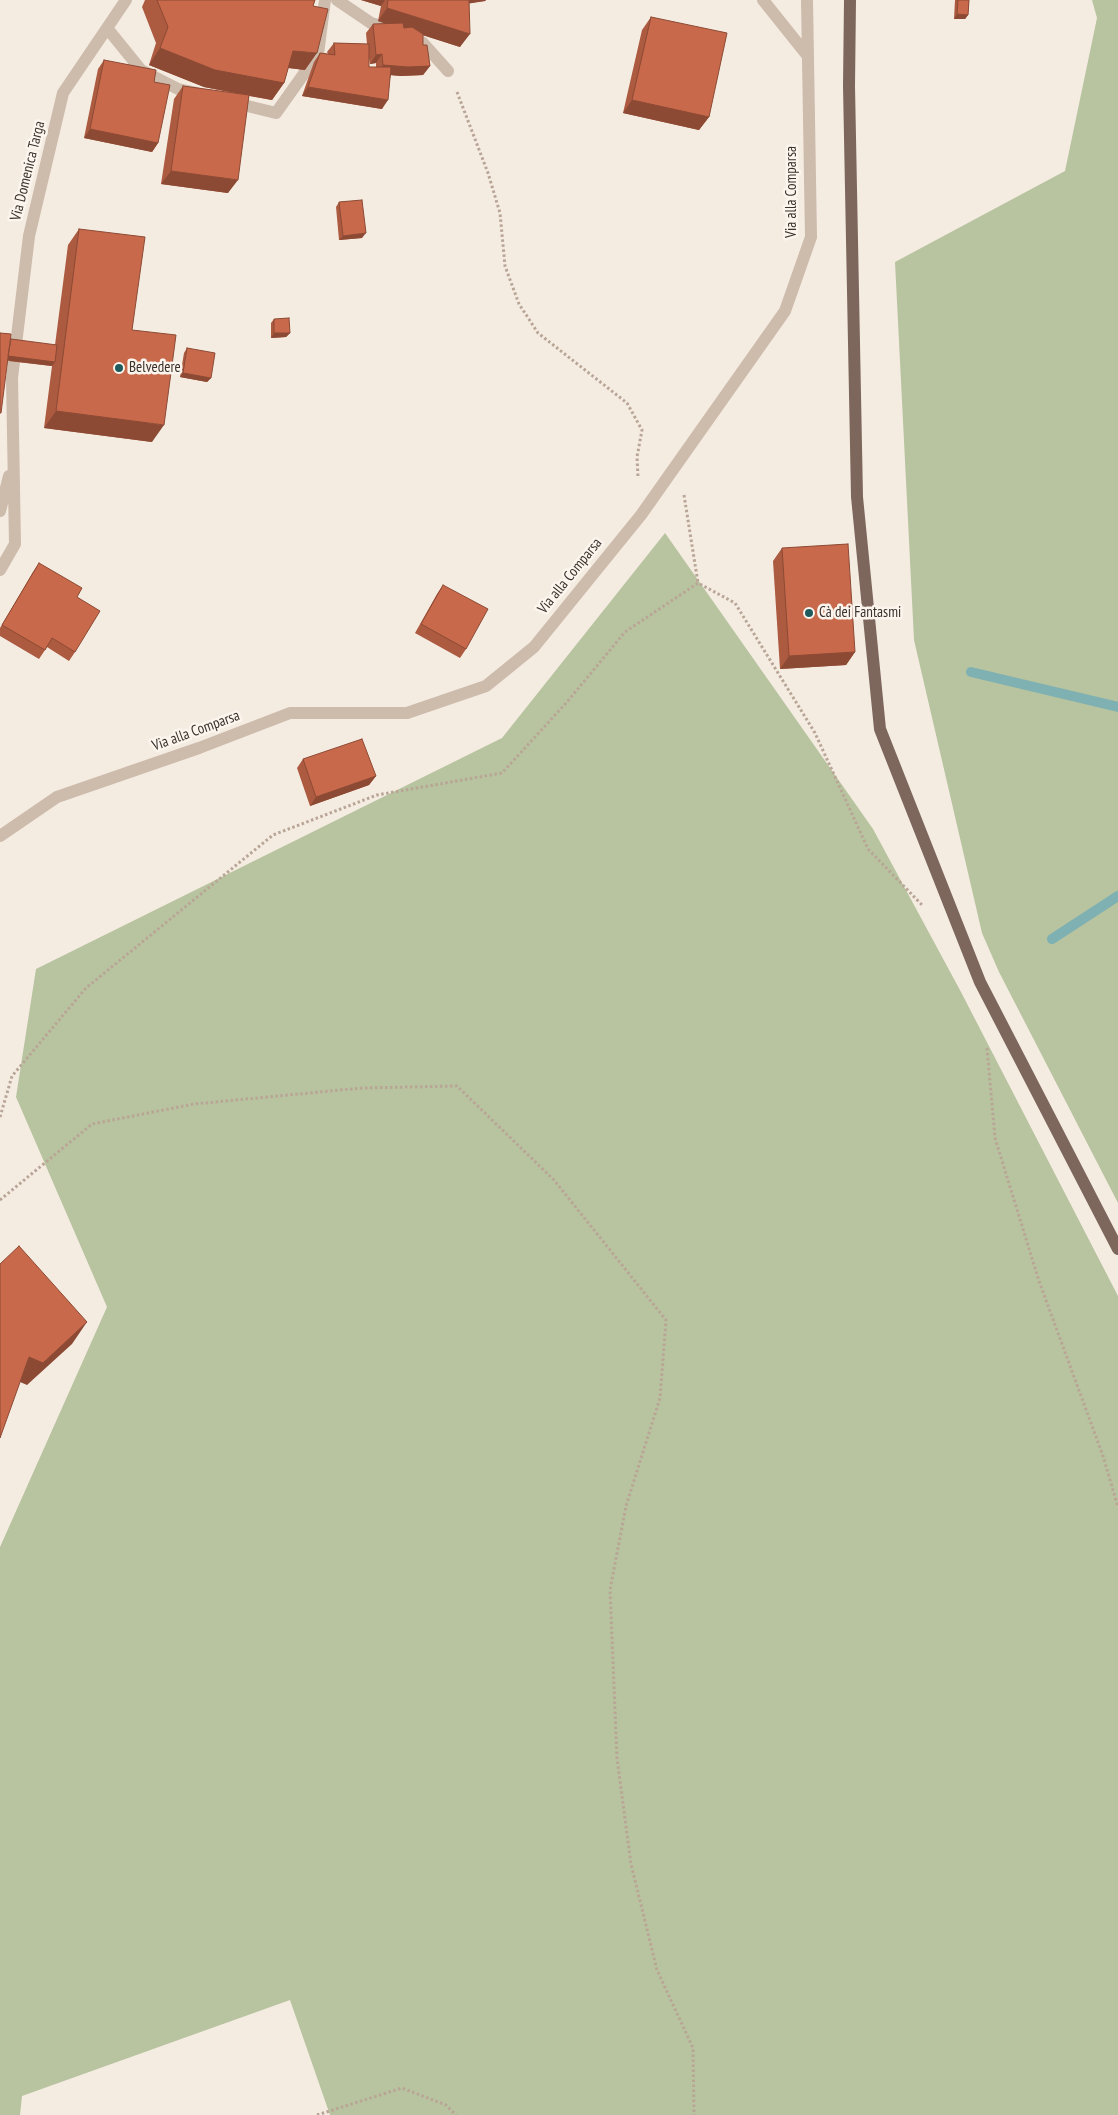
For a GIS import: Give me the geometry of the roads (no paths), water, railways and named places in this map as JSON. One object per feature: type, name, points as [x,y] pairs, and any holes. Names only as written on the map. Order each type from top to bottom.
[{"type":"main road","points":[[850,0],[849,86],[856,497],[880,729],[980,982],[1118,1249]]},
{"type":"street","name":"Via Domenica Targa","points":[[0,570],[14,544],[12,378],[29,236],[63,93],[126,0]]},
{"type":"street","points":[[107,28],[141,70],[178,89],[276,113],[318,54],[325,0]]},
{"type":"street","points":[[338,0],[371,23],[408,33],[416,38],[423,43],[448,71]]},
{"type":"street","points":[[763,0],[807,55]]},
{"type":"street","name":"Via alla Comparsa","points":[[0,836],[57,797],[199,748],[290,713],[407,713],[486,686],[534,647],[641,515],[785,311],[811,237],[807,0]]},
{"type":"street","name":"Via Domenica Targa","points":[[0,512],[13,459]]},
{"type":"waterway","points":[[971,672],[1118,707]]},
{"type":"waterway","points":[[1052,939],[1118,896]]},
{"type":"place","name":"Belvedere","points":[[119,368]]},
{"type":"place","name":"Cà dei Fantasmi","points":[[809,613]]}]
